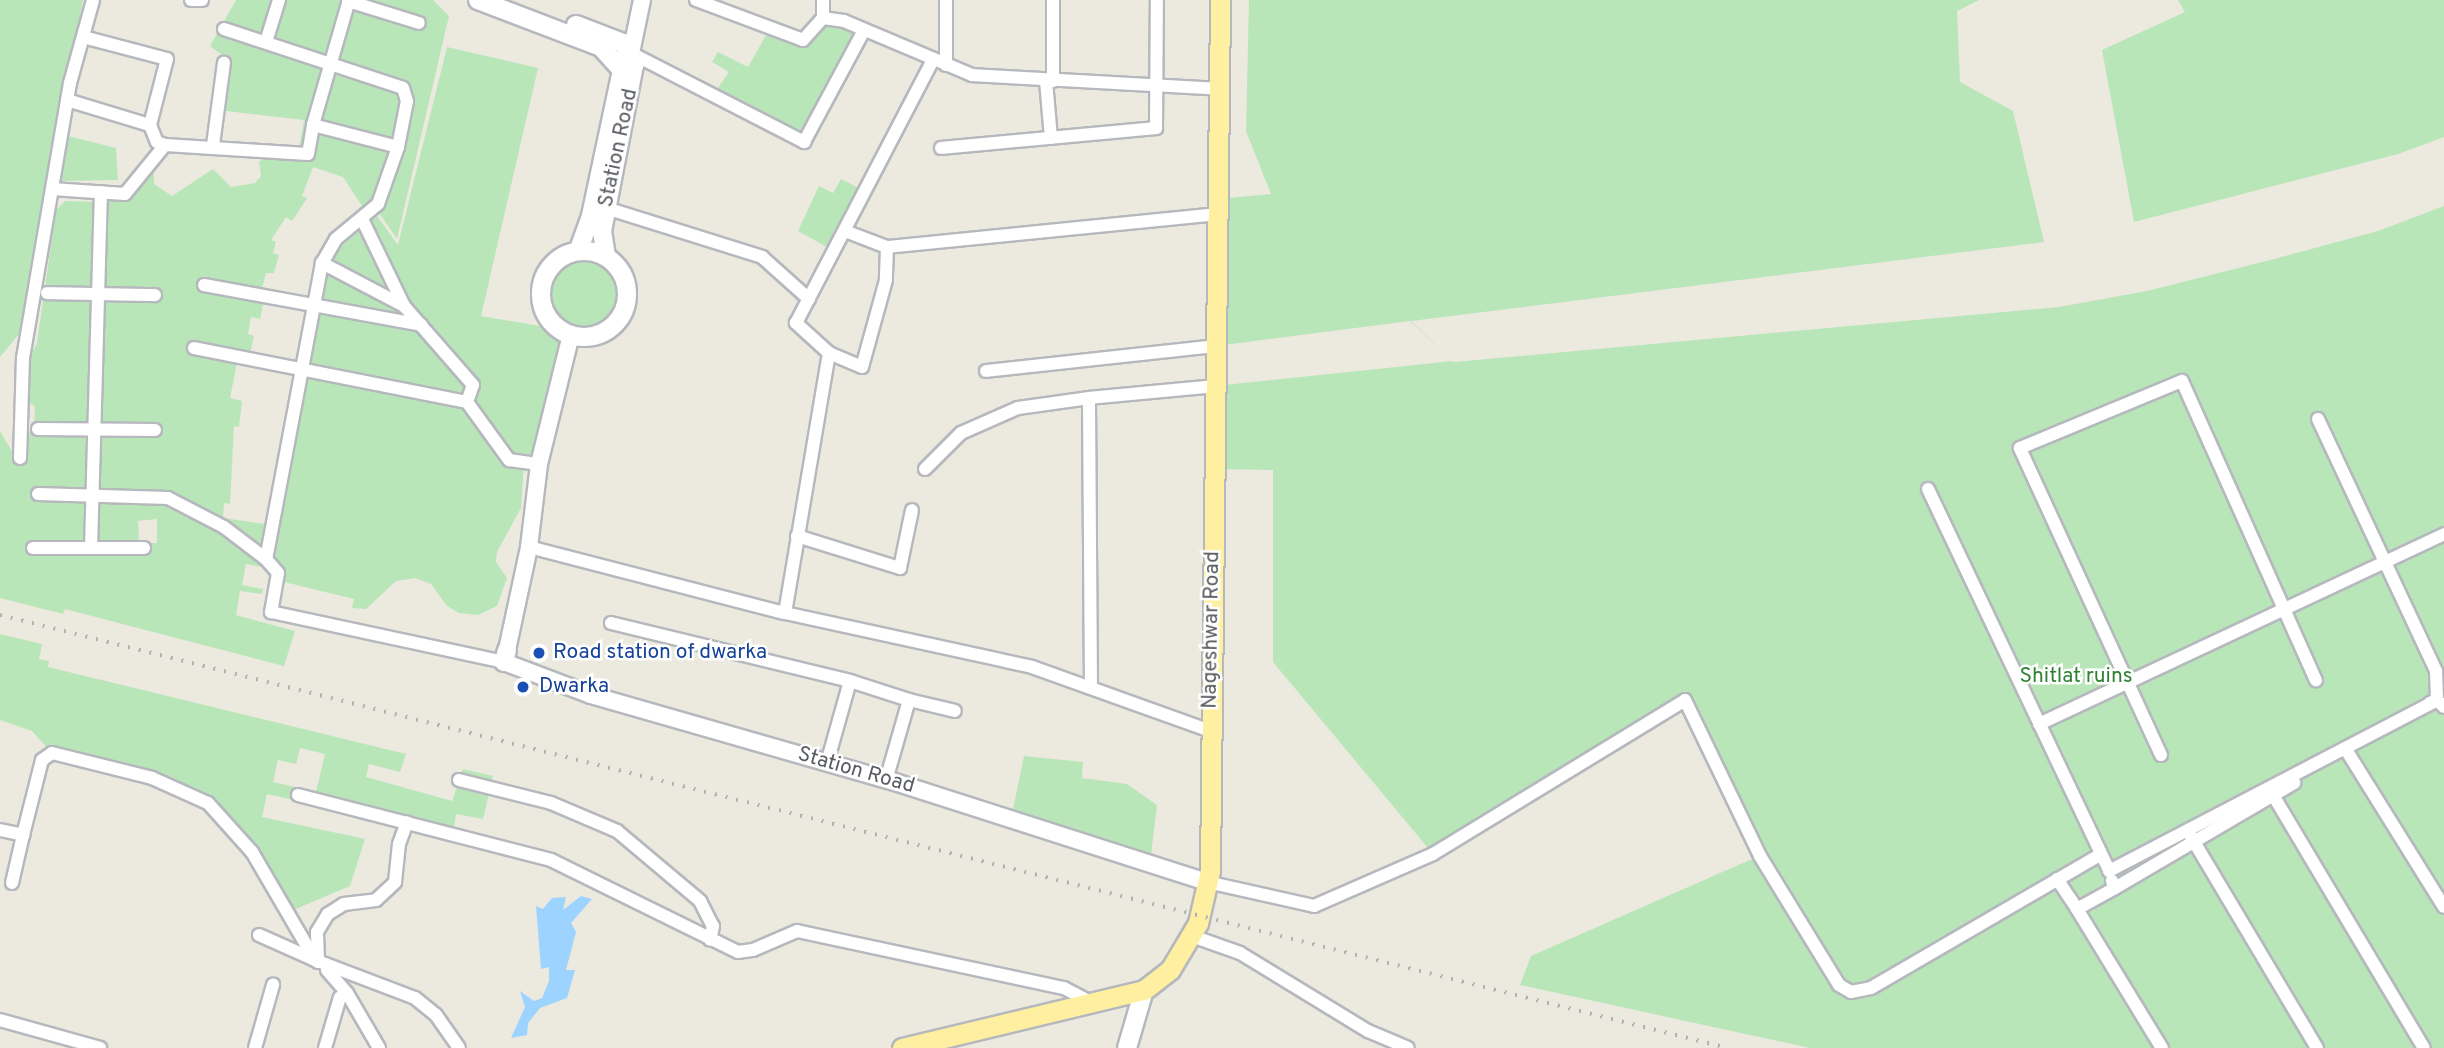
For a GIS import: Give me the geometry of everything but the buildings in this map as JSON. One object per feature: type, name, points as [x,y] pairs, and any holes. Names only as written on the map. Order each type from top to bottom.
[{"type":"main road","points":[[478,0],[601,47],[622,70],[591,216],[578,251]]},
{"type":"main road","points":[[503,0],[608,36],[631,53]]},
{"type":"main road","name":"Nageshwar Road","points":[[902,1048],[950,1042],[1090,1002],[1144,990],[1170,970],[1192,936],[1207,882],[1220,0]]},
{"type":"main road","name":"Station Road","points":[[606,256],[601,242],[630,103],[631,53]]},
{"type":"main road","points":[[578,251],[606,256],[624,276],[626,304],[611,327],[585,337],[572,335],[548,318],[541,290],[552,264],[578,251]]},
{"type":"main road","points":[[1127,1048],[1144,990]]},
{"type":"street","points":[[20,458],[23,358],[67,100],[93,0]]},
{"type":"street","points":[[191,0],[202,0]]},
{"type":"street","points":[[266,42],[279,0]]},
{"type":"street","points":[[83,37],[167,59],[150,125],[157,142],[165,145],[214,145],[308,154],[329,63],[349,0],[419,23]]},
{"type":"street","name":"Station Road","points":[[631,53],[642,0]]},
{"type":"street","points":[[696,0],[803,40],[823,18],[823,0]]},
{"type":"street","points":[[946,0],[946,65]]},
{"type":"street","points":[[1051,138],[1053,0]]},
{"type":"street","points":[[941,148],[1156,128],[1157,0]]},
{"type":"street","points":[[823,18],[864,30],[972,75],[1156,89],[1219,89]]},
{"type":"street","points":[[224,29],[403,88],[407,101],[398,147],[378,204],[337,239],[322,263],[266,559]]},
{"type":"street","points":[[631,53],[804,142],[864,30]]},
{"type":"street","points":[[601,47],[618,58],[625,59],[631,53]]},
{"type":"street","points":[[622,70],[631,53]]},
{"type":"street","points":[[887,247],[886,280],[862,367],[829,353],[796,323],[933,60]]},
{"type":"street","points":[[214,145],[224,63]]},
{"type":"street","points":[[67,100],[150,125]]},
{"type":"street","points":[[313,125],[398,147]]},
{"type":"street","points":[[52,189],[125,194],[165,145]]},
{"type":"street","points":[[91,548],[101,192]]},
{"type":"street","points":[[606,208],[762,257],[809,299]]},
{"type":"street","points":[[845,230],[887,247],[1217,214]]},
{"type":"street","points":[[362,219],[404,306],[473,385],[467,402]]},
{"type":"street","points":[[322,263],[404,306]]},
{"type":"street","points":[[204,285],[421,325]]},
{"type":"street","points":[[47,293],[155,295]]},
{"type":"street","points":[[38,494],[168,498],[224,527],[266,559],[278,573],[271,612],[505,656],[529,547],[539,464],[572,335]]},
{"type":"street","points":[[986,371],[1216,346]]},
{"type":"street","points":[[194,348],[467,402],[509,460],[539,464]]},
{"type":"street","points":[[785,613],[793,581],[797,536],[829,353]]},
{"type":"street","points":[[2161,755],[2020,448],[2182,380],[2316,680]]},
{"type":"street","points":[[925,469],[961,433],[1018,408],[1215,386]]},
{"type":"street","points":[[1089,398],[1091,688]]},
{"type":"street","points":[[2077,909],[2115,888],[2191,836],[2346,750],[2440,704],[2435,671],[2318,419]]},
{"type":"street","points":[[38,429],[155,430]]},
{"type":"street","points":[[1928,489],[2115,888]]},
{"type":"street","points":[[797,536],[900,568],[912,510]]},
{"type":"street","points":[[2039,723],[2444,534]]},
{"type":"street","points":[[529,547],[785,613],[1032,667],[1211,731]]},
{"type":"street","points":[[33,548],[144,548]]},
{"type":"street","points":[[611,623],[850,681],[955,711]]},
{"type":"street","name":"Station Road","points":[[505,656],[591,695],[886,780],[1207,882]]},
{"type":"street","points":[[827,763],[850,681]]},
{"type":"street","points":[[886,780],[909,700]]},
{"type":"street","points":[[1207,882],[1314,906],[1433,854],[1685,700],[1760,856],[1839,985],[1852,992],[1871,988],[2101,854]]},
{"type":"street","points":[[2346,750],[2444,907]]},
{"type":"street","points":[[12,883],[42,760],[52,753],[152,778],[208,803],[252,852],[291,911],[305,947],[347,993],[379,1048]]},
{"type":"street","points":[[458,780],[551,803],[617,831],[700,901],[713,926],[710,940]]},
{"type":"street","points":[[2271,791],[2424,1048]]},
{"type":"street","points":[[298,794],[551,860],[738,952],[797,931],[1064,988],[1090,1002]]},
{"type":"street","points":[[318,962],[317,932],[328,914],[344,904],[376,900],[395,882],[398,852],[408,822]]},
{"type":"street","points":[[0,830],[23,835]]},
{"type":"street","points":[[2109,871],[2191,836]]},
{"type":"street","points":[[2191,836],[2317,1048]]},
{"type":"street","points":[[2057,880],[2162,1048]]},
{"type":"street","points":[[259,935],[318,962],[415,998],[436,1015],[459,1048]]},
{"type":"street","points":[[1192,936],[1240,953],[1368,1031],[1408,1048]]},
{"type":"street","points":[[254,1048],[273,985]]},
{"type":"street","points":[[325,1048],[340,997]]},
{"type":"street","points":[[0,1020],[82,1046],[100,1048]]},
{"type":"green space","points":[[0,0],[83,0],[55,138],[29,322],[0,357]]},
{"type":"green space","points":[[236,0],[433,0],[449,16],[397,239],[377,210],[364,209],[343,177],[313,167],[302,196],[307,198],[292,221],[286,217],[271,240],[276,242],[273,253],[279,255],[274,273],[266,273],[262,288],[276,290],[273,302],[264,301],[260,319],[251,317],[248,334],[254,336],[250,354],[238,358],[230,398],[242,401],[239,427],[234,426],[230,504],[224,503],[223,518],[272,525],[322,263],[377,216],[398,245],[447,47],[538,68],[481,316],[558,329],[571,335],[539,464],[524,462],[521,508],[497,552],[496,562],[507,578],[497,606],[478,615],[459,613],[447,606],[431,584],[415,578],[396,581],[366,609],[352,608],[354,599],[276,580],[272,569],[246,564],[242,585],[263,589],[262,594],[240,591],[236,615],[295,631],[284,666],[65,609],[63,614],[0,598],[0,431],[18,462],[26,437],[34,427],[35,407],[27,400],[26,366],[37,343],[56,210],[65,201],[100,202],[154,172],[154,184],[172,196],[213,169],[231,187],[255,183],[261,176],[259,162],[266,157],[297,161],[304,120],[218,110],[226,58],[210,46]],"holes":[[[157,519],[157,543],[139,543],[138,521]]]},
{"type":"green space","points":[[1249,0],[1979,0],[1957,11],[1960,82],[2013,111],[2044,242],[1411,321],[1451,359],[1410,321],[1216,346],[1217,199],[1271,194],[1246,131]]},
{"type":"green space","points":[[2178,0],[2444,0],[2444,137],[2398,154],[2134,222],[2102,50],[2185,12]]},
{"type":"green space","points":[[823,18],[864,30],[804,142],[713,95],[729,72],[712,62],[718,52],[748,67],[770,28],[803,40]]},
{"type":"green space","points":[[64,135],[116,148],[118,180],[61,181]]},
{"type":"green space","points":[[841,179],[865,191],[834,251],[798,231],[819,186],[833,193]]},
{"type":"green space","name":"Shitlat ruins","points":[[2444,206],[2444,1048],[1810,1048],[1520,985],[1531,956],[1752,859],[1685,700],[1433,854],[1273,662],[1273,470],[1214,469],[1215,386],[1453,361],[2059,307],[2147,291],[2274,259],[2378,231]]},
{"type":"green space","points":[[584,259],[609,269],[619,294],[609,319],[584,329],[559,319],[549,294],[559,269]]},
{"type":"green space","points":[[0,634],[42,644],[39,659],[49,661],[48,667],[406,754],[400,772],[369,764],[366,777],[452,801],[463,769],[493,776],[483,819],[456,814],[453,835],[267,794],[262,817],[365,839],[350,886],[291,911],[208,803],[152,778],[52,753],[32,731],[0,720]],"holes":[[[300,748],[325,754],[316,792],[273,782],[278,760],[296,764]]]},
{"type":"green space","points":[[1024,756],[1083,762],[1082,778],[1127,784],[1157,805],[1150,864],[1011,819]]},
{"type":"water","points":[[581,896],[592,899],[571,923],[576,932],[566,970],[575,970],[567,998],[540,1008],[528,1023],[527,1035],[511,1038],[525,1007],[520,991],[534,1001],[542,998],[549,981],[549,967],[541,969],[536,906],[543,909],[552,898],[566,897],[563,910]]},
{"type":"railway","points":[[0,615],[1728,1048]]},
{"type":"place","name":"Road station of dwarka","points":[[539,653]]},
{"type":"place","name":"Dwarka","points":[[523,687]]}]
